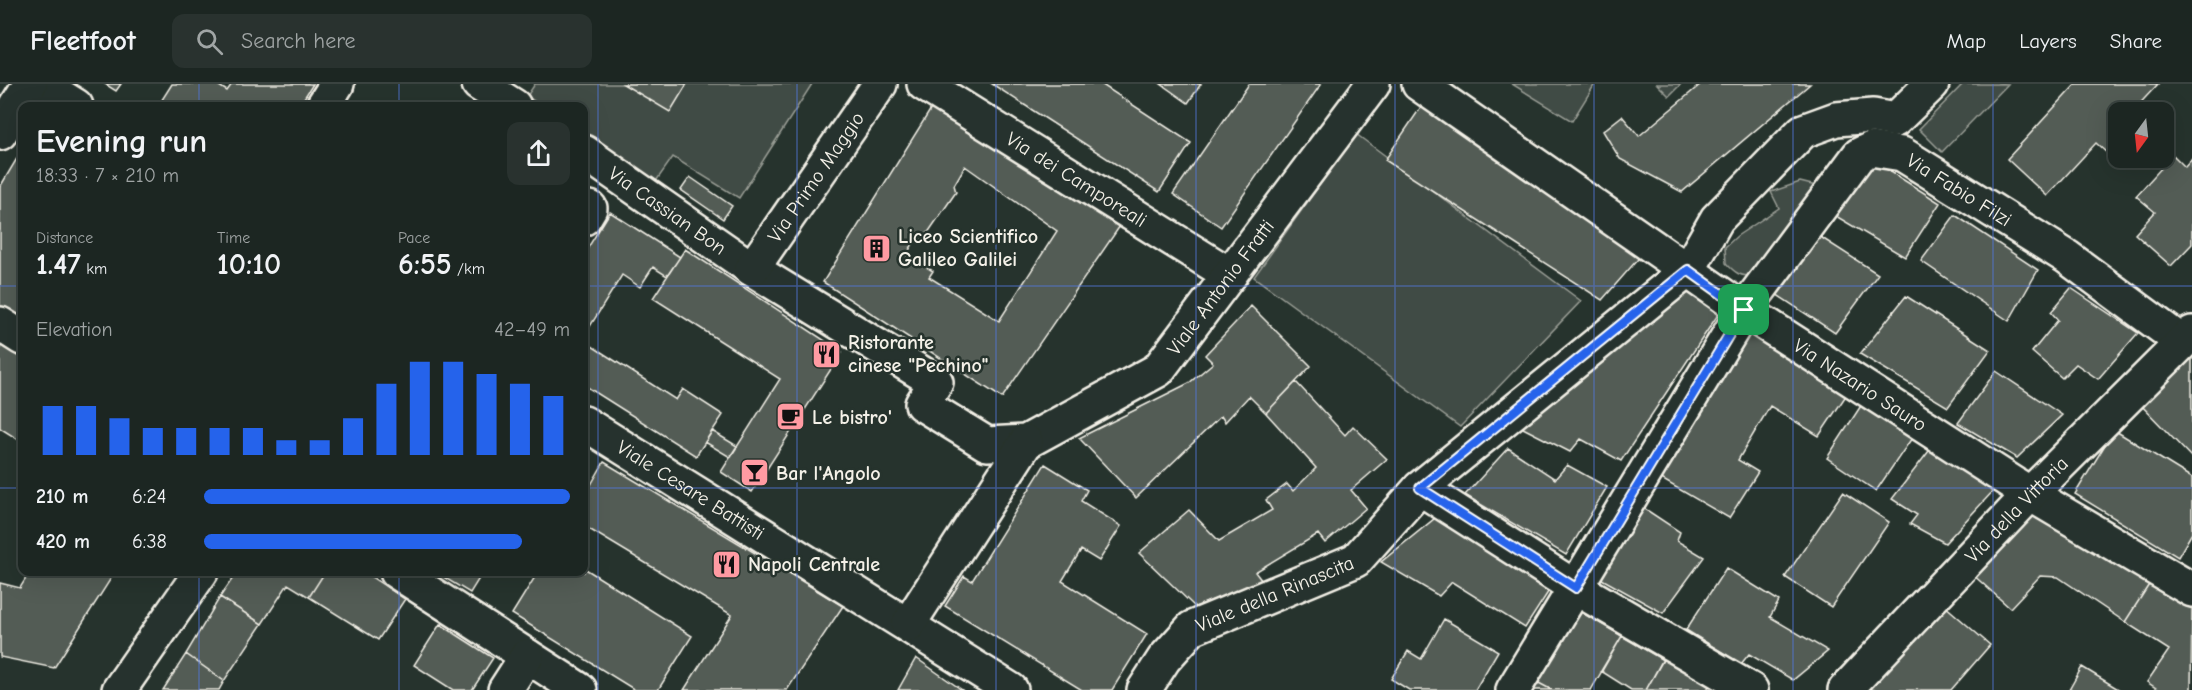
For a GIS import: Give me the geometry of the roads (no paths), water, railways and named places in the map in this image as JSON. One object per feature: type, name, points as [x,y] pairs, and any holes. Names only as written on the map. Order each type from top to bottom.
[{"type":"street","points":[[19,102],[30,84]]},
{"type":"street","points":[[41,84],[70,102]]},
{"type":"street","points":[[325,102],[337,84]]},
{"type":"street","name":"Via Primo Maggio","points":[[752,269],[880,84]]},
{"type":"street","name":"Via dei Camporeali","points":[[924,84],[1230,275]]},
{"type":"street","name":"Viale Antonio Fratti","points":[[1026,442],[1158,370],[1373,84]]},
{"type":"street","name":"Via Nazario Sauro","points":[[1419,84],[1744,310],[2030,494],[2192,590]]},
{"type":"street","points":[[1513,690],[1744,310],[1859,155],[1871,149],[1895,120],[1932,84]]},
{"type":"street","points":[[0,133],[18,104]]},
{"type":"street","points":[[1688,270],[1717,219],[1803,131],[1836,118],[1873,116],[1895,120]]},
{"type":"street","name":"Via Fabio Filzi","points":[[1871,149],[1902,154],[2067,257],[2187,338]]},
{"type":"street","name":"Via Cassian Bon","points":[[588,155],[752,269],[936,382],[922,404],[987,444],[1026,442]]},
{"type":"street","name":"Viale della Rinascita","points":[[1144,690],[1164,659],[1192,628],[1356,560],[1420,488],[1688,270]]},
{"type":"street","points":[[0,324],[18,335]]},
{"type":"street","name":"Via della Vittoria","points":[[1845,690],[2030,494],[2187,338]]},
{"type":"street","points":[[908,625],[1026,442],[990,428],[938,396]]},
{"type":"street","name":"Viale Cesare Battisti","points":[[588,425],[1011,690]]},
{"type":"street","points":[[1420,488],[1576,588],[1751,690]]},
{"type":"street","points":[[119,690],[198,576]]},
{"type":"street","points":[[403,576],[580,690]]},
{"type":"street","points":[[505,690],[527,656]]},
{"type":"place","name":"Liceo Scientifico Galileo Galilei","points":[[877,248]]},
{"type":"place","name":"Ristorante cinese \"Pechino\"","points":[[827,354]]},
{"type":"place","name":"Le bistro'","points":[[791,417]]},
{"type":"place","name":"Bar l'Angolo","points":[[755,473]]},
{"type":"place","name":"Napoli Centrale","points":[[727,564]]}]
